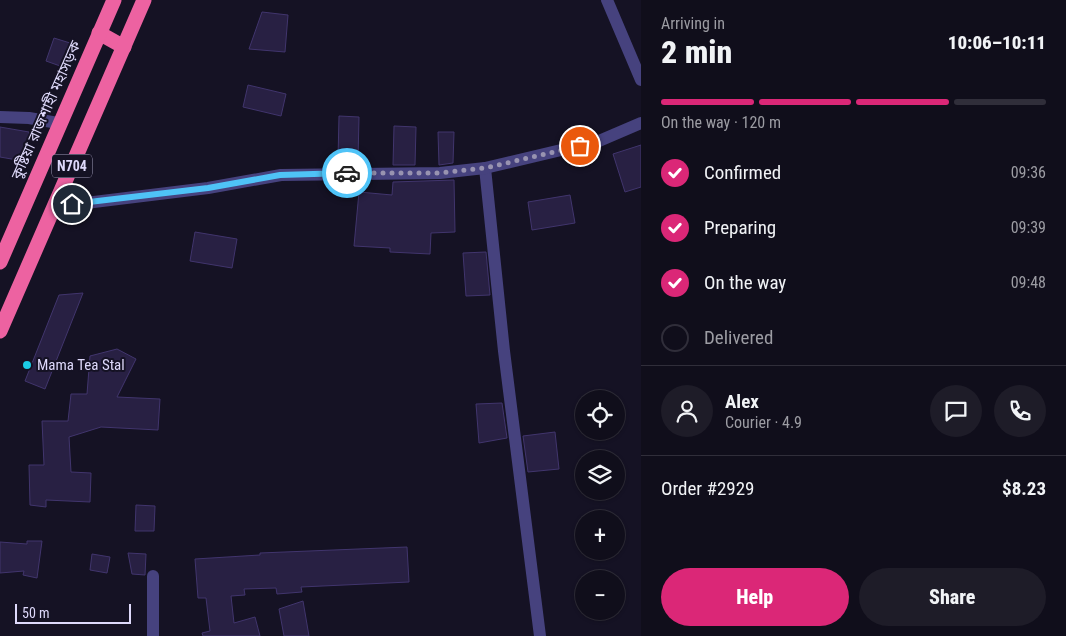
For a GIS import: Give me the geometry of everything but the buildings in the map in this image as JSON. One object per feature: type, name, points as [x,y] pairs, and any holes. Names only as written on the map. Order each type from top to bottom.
[{"type":"highway","name":"কুষ্টিয়া রাজশাহী মহাসড়ক","points":[[0,262],[58,123],[114,0]]},
{"type":"highway","name":"N704","points":[[0,331],[144,0]]},
{"type":"highway","points":[[100,33],[124,47]]},
{"type":"street","points":[[607,0],[641,80]]},
{"type":"street","points":[[0,117],[30,118],[58,123]]},
{"type":"street","points":[[53,207],[208,188],[280,175],[440,173],[485,168],[599,141],[641,123]]},
{"type":"street","points":[[485,168],[504,351],[540,636]]},
{"type":"street","points":[[153,576],[153,636]]},
{"type":"way so far","points":[[347,173],[440,173],[485,168],[580,146]]},
{"type":"place","name":"Mama Tea Stal","points":[[27,365]]},
{"type":"route","points":[[72,204],[127,196],[208,188],[280,175],[347,173]]}]
